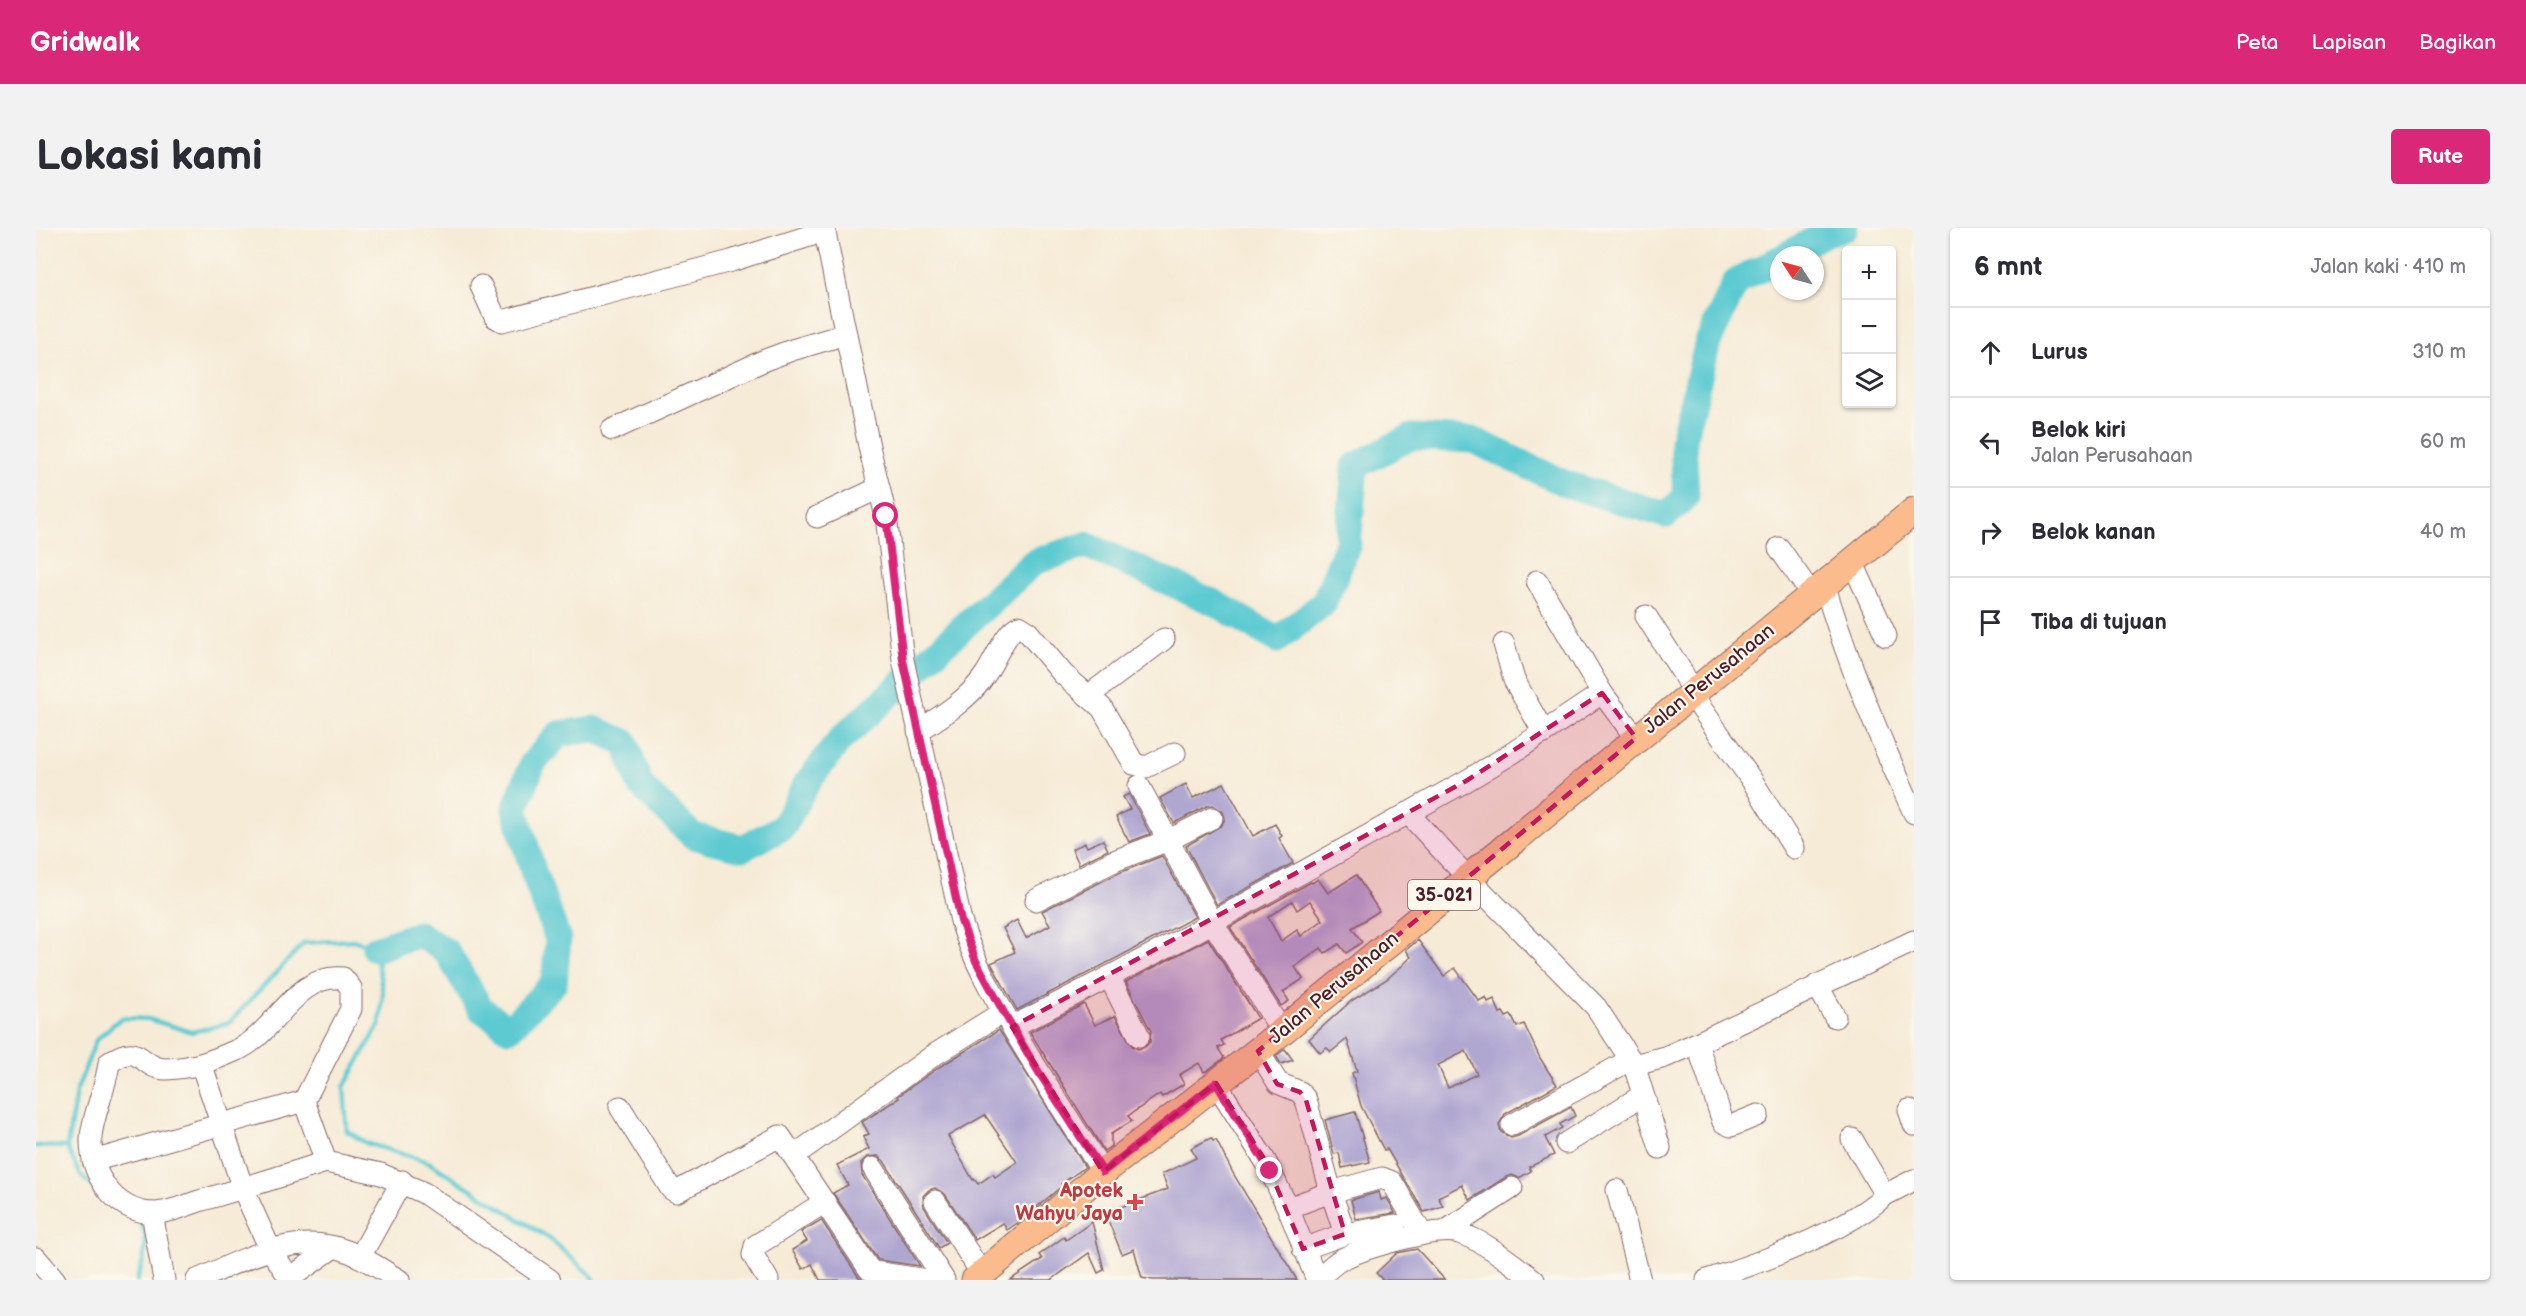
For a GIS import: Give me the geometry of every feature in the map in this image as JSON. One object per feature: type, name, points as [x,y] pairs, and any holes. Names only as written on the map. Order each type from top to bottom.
[{"type":"main road","name":"Jalan Perusahaan","points":[[978,1277],[1103,1172],[1258,1051],[1914,511]]},
{"type":"street","points":[[481,286],[495,317],[502,321],[731,261],[825,229],[890,544],[896,621],[903,660],[963,928],[976,961],[1008,1019],[1103,1172]]},
{"type":"street","points":[[612,430],[765,360],[846,334]]},
{"type":"street","points":[[817,517],[879,488]]},
{"type":"street","points":[[1779,548],[1818,589],[1890,762],[1914,813]]},
{"type":"street","points":[[1852,561],[1886,636]]},
{"type":"street","points":[[1537,581],[1602,693],[1636,738]]},
{"type":"street","points":[[1646,616],[1701,708],[1753,782],[1794,848]]},
{"type":"street","points":[[916,722],[970,693],[985,675],[1011,630],[1019,626],[1028,631],[1063,674],[1105,712],[1134,764],[1146,766],[1175,753]]},
{"type":"street","points":[[1088,696],[1164,639]]},
{"type":"street","points":[[1504,644],[1514,680],[1544,733]]},
{"type":"street","points":[[795,1155],[920,1065],[1008,1019],[1110,978],[1466,782],[1602,693]]},
{"type":"street","points":[[1139,786],[1212,922],[1282,1031]]},
{"type":"street","points":[[1408,813],[1467,877],[1596,1007],[1632,1062],[1660,1148]]},
{"type":"street","points":[[1036,900],[1114,861],[1169,840],[1212,818]]},
{"type":"street","points":[[1512,1125],[1632,1062],[1665,1057],[1914,941]]},
{"type":"street","points":[[93,1161],[304,1101],[351,1010],[351,988],[343,978],[330,977],[304,988],[275,1021],[247,1046],[202,1065],[163,1069],[133,1054],[122,1053],[109,1063],[107,1080],[91,1137],[93,1161],[100,1179],[114,1196],[134,1209],[152,1213],[243,1189],[326,1162],[381,1174],[402,1181],[424,1193],[550,1280]]},
{"type":"street","points":[[1110,978],[1139,1036]]},
{"type":"street","points":[[1817,985],[1834,1017]]},
{"type":"street","points":[[1697,1043],[1723,1122],[1731,1126],[1758,1115]]},
{"type":"street","points":[[1258,1051],[1278,1083],[1300,1092],[1306,1100],[1345,1234]]},
{"type":"street","points":[[202,1065],[243,1189],[270,1249],[291,1279],[334,1247]]},
{"type":"street","points":[[1216,1083],[1266,1162],[1288,1208],[1317,1280],[1346,1258],[1422,1234],[1447,1230],[1488,1246],[1534,1280]]},
{"type":"street","points":[[1566,1143],[1643,1095]]},
{"type":"street","points":[[304,1101],[326,1162]]},
{"type":"street","points":[[620,1107],[675,1192],[779,1136],[795,1155],[869,1269],[874,1272],[927,1280]]},
{"type":"street","points":[[1852,1139],[1886,1195]]},
{"type":"street","points":[[873,1168],[944,1280]]},
{"type":"street","points":[[1288,1208],[1331,1192],[1387,1178],[1392,1182],[1422,1234]]},
{"type":"street","points":[[1707,1280],[1808,1241],[1854,1217],[1886,1195],[1914,1180]]},
{"type":"street","points":[[360,1257],[402,1181]]},
{"type":"street","points":[[1447,1230],[1512,1188]]},
{"type":"street","points":[[1617,1190],[1640,1280]]},
{"type":"street","points":[[934,1201],[978,1277]]},
{"type":"street","points":[[768,1280],[753,1255],[755,1246],[825,1202]]},
{"type":"street","points":[[152,1213],[164,1280]]},
{"type":"street","points":[[1303,1249],[1345,1234],[1395,1225]]},
{"type":"street","points":[[197,1280],[270,1249],[312,1244],[334,1247],[360,1257],[399,1280]]},
{"type":"street","points":[[36,1258],[56,1280]]},
{"type":"highlighted area","points":[[1602,693],[1636,738],[1258,1051],[1277,1084],[1300,1092],[1306,1100],[1345,1234],[1303,1249],[1266,1162],[1216,1083],[1103,1172],[1012,1027],[1466,781]]},
{"type":"building","points":[[1224,783],[1253,836],[1275,824],[1282,836],[1279,838],[1293,863],[1217,905],[1186,846],[1222,825],[1225,818],[1223,812],[1213,805],[1207,806],[1174,823],[1160,798],[1186,784],[1193,798]]},
{"type":"building","points":[[1129,794],[1150,834],[1129,842],[1116,817],[1130,809],[1123,797]]},
{"type":"building","points":[[1103,840],[1108,850],[1079,864],[1072,849],[1085,843],[1087,847]]},
{"type":"building","points":[[1162,856],[1195,917],[1017,1010],[991,963],[1015,952],[1003,928],[1017,920],[1026,938],[1050,925],[1042,911],[1119,873]]},
{"type":"building","points":[[1356,875],[1379,911],[1352,928],[1362,942],[1346,953],[1339,944],[1325,953],[1321,948],[1295,967],[1303,979],[1283,992],[1289,1001],[1281,1006],[1230,927],[1318,879],[1328,893]],"holes":[[[1292,901],[1297,910],[1310,901],[1323,920],[1301,936],[1297,930],[1281,941],[1268,917]]]},
{"type":"building","points":[[1208,939],[1258,1018],[1221,1040],[1224,1045],[1218,1048],[1224,1058],[1204,1072],[1199,1063],[1179,1075],[1184,1084],[1162,1097],[1160,1094],[1128,1116],[1132,1121],[1111,1134],[1111,1146],[1104,1151],[1030,1032],[1084,1004],[1095,1025],[1115,1016],[1132,1046],[1138,1049],[1145,1047],[1150,1042],[1151,1031],[1126,982]]},
{"type":"building","points":[[1418,940],[1444,976],[1455,968],[1479,1001],[1486,997],[1488,1002],[1494,999],[1500,1013],[1503,1012],[1506,1017],[1511,1015],[1517,1027],[1524,1024],[1540,1058],[1557,1085],[1505,1114],[1499,1124],[1501,1132],[1511,1138],[1518,1136],[1571,1107],[1575,1116],[1560,1124],[1562,1128],[1545,1137],[1554,1155],[1529,1167],[1531,1171],[1519,1178],[1512,1175],[1506,1177],[1470,1200],[1462,1185],[1438,1197],[1443,1206],[1424,1212],[1387,1149],[1384,1150],[1361,1106],[1352,1073],[1357,1071],[1347,1039],[1331,1052],[1327,1048],[1320,1053],[1309,1039],[1351,1001],[1387,979],[1403,965],[1411,957],[1406,950]],"holes":[[[1466,1051],[1477,1074],[1448,1088],[1438,1065]]]},
{"type":"building","points":[[999,1030],[1085,1167],[1061,1184],[1062,1186],[1007,1230],[1003,1223],[975,1240],[945,1194],[935,1188],[929,1190],[923,1196],[924,1207],[947,1243],[939,1248],[884,1161],[878,1156],[867,1157],[861,1163],[862,1175],[920,1266],[878,1260],[833,1193],[848,1185],[837,1165],[869,1149],[863,1137],[869,1134],[862,1122],[899,1098],[898,1096]],"holes":[[[985,1115],[1017,1162],[995,1177],[993,1174],[978,1184],[973,1180],[948,1136]]]},
{"type":"building","points":[[1285,1049],[1293,1060],[1281,1064],[1276,1056]]},
{"type":"building","points":[[1355,1112],[1370,1162],[1342,1168],[1339,1153],[1334,1154],[1325,1120]]},
{"type":"building","points":[[1211,1138],[1213,1141],[1216,1140],[1234,1175],[1297,1280],[1153,1280],[1142,1278],[1134,1249],[1122,1254],[1105,1213],[1168,1189],[1162,1174],[1196,1158],[1191,1148]]},
{"type":"building","points":[[1379,1192],[1381,1200],[1387,1198],[1395,1213],[1356,1219],[1351,1200]]},
{"type":"building","points":[[821,1220],[862,1280],[820,1280],[812,1264],[803,1269],[792,1250],[807,1241],[801,1232]]},
{"type":"building","points":[[1092,1222],[1104,1270],[1098,1273],[1089,1253],[1051,1280],[1010,1280],[1042,1259],[1039,1255],[1064,1237],[1066,1240]]},
{"type":"building","points":[[1417,1249],[1445,1280],[1383,1280],[1376,1273],[1397,1253]]},
{"type":"waterway","points":[[1802,246],[1826,233],[1845,228]]},
{"type":"waterway","points":[[375,949],[419,934],[447,952],[481,1009],[509,1029],[554,983],[558,939],[534,874],[515,809],[533,763],[559,734],[594,729],[625,742],[640,785],[693,836],[743,848],[783,827],[807,783],[840,740],[1034,562],[1086,545],[1217,604],[1277,640],[1324,603],[1348,544],[1355,466],[1411,437],[1473,440],[1566,484],[1666,515],[1686,497],[1683,440],[1708,342],[1736,282],[1770,264]]},
{"type":"waterway","points":[[105,1199],[80,1174],[67,1147],[76,1092],[96,1040],[121,1018],[148,1019],[192,1032],[229,1023],[304,943],[354,940],[375,949],[383,993],[380,1024],[344,1087],[347,1131],[366,1143],[428,1162],[549,1238],[594,1280]]},
{"type":"waterway","points":[[36,1146],[67,1147]]},
{"type":"waterway","points":[[137,1280],[146,1241],[138,1219]]},
{"type":"place","name":"Apotek Wahyu Jaya","points":[[1135,1202]]},
{"type":"route","points":[[886,516],[896,621],[903,660],[961,921],[976,961],[1012,1027],[1103,1172],[1216,1083],[1270,1171]]}]
